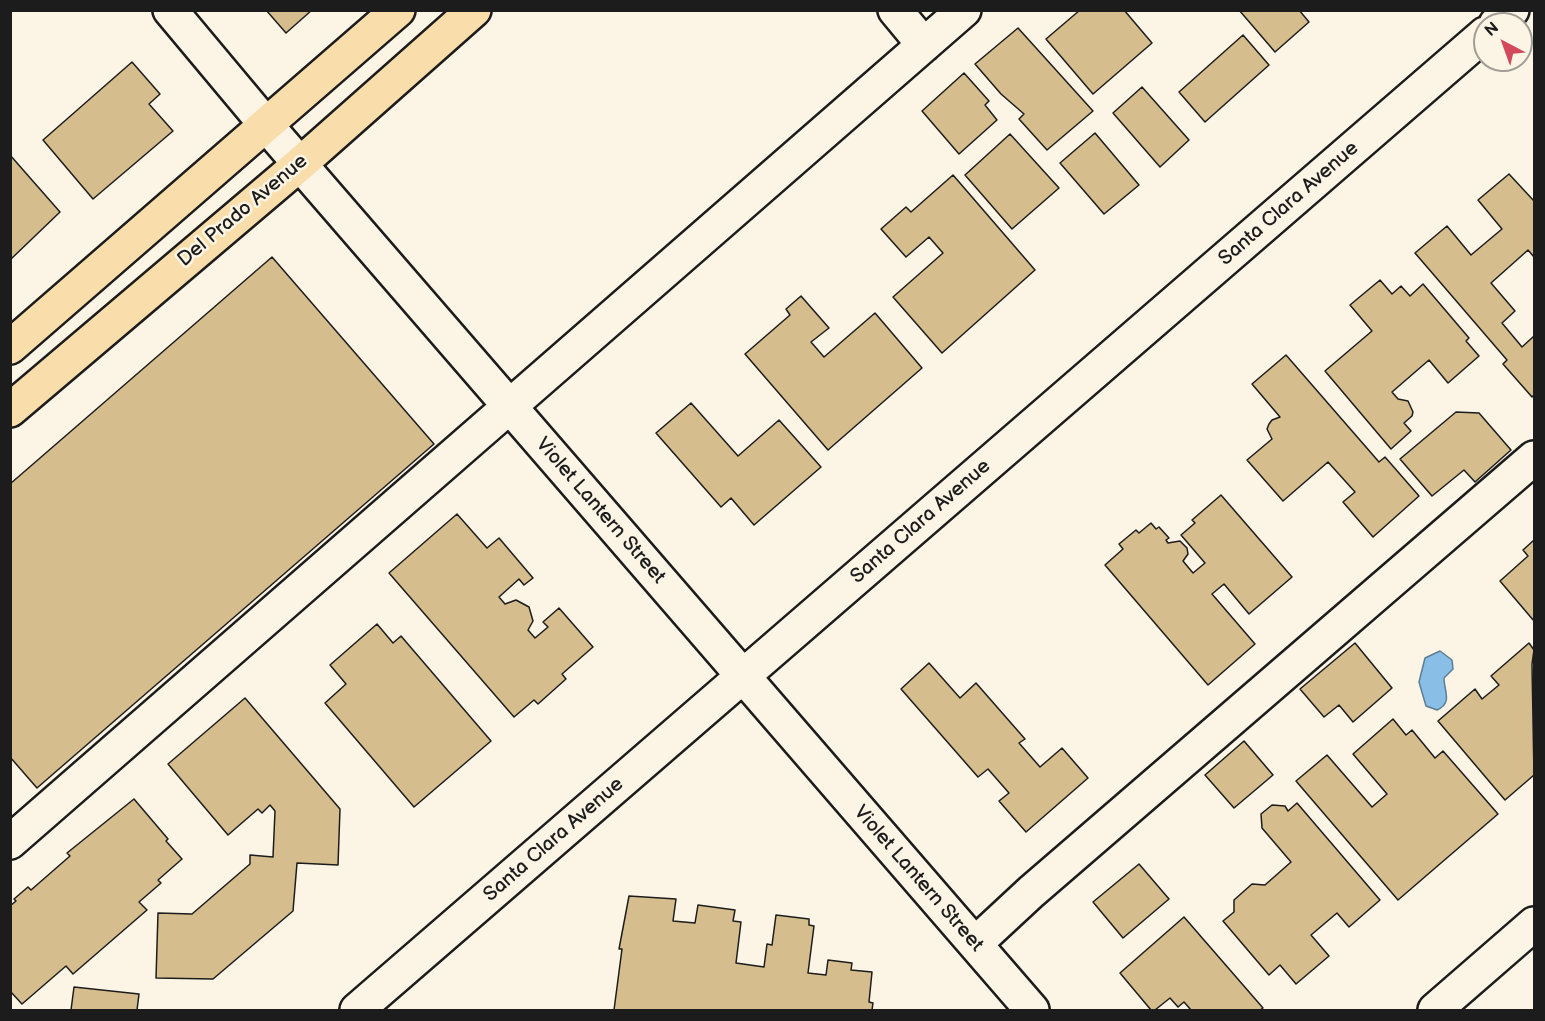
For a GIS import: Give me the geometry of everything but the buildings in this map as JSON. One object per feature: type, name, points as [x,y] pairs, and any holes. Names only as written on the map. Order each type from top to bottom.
[{"type":"main road","points":[[10,347],[398,10]]},
{"type":"main road","name":"Del Prado Avenue","points":[[10,410],[300,164],[474,10]]},
{"type":"street","name":"Violet Lantern Street","points":[[170,10],[267,126],[1032,1011]]},
{"type":"street","points":[[895,10],[924,45]]},
{"type":"street","points":[[10,842],[964,10]]},
{"type":"street","name":"Santa Clara Avenue","points":[[357,1011],[1473,44]]},
{"type":"street","points":[[975,944],[1031,892],[1534,458]]},
{"type":"street","points":[[1435,1011],[1534,924]]},
{"type":"water","points":[[1440,651],[1452,660],[1453,669],[1444,678],[1445,704],[1437,710],[1426,706],[1419,682],[1425,658]]}]
